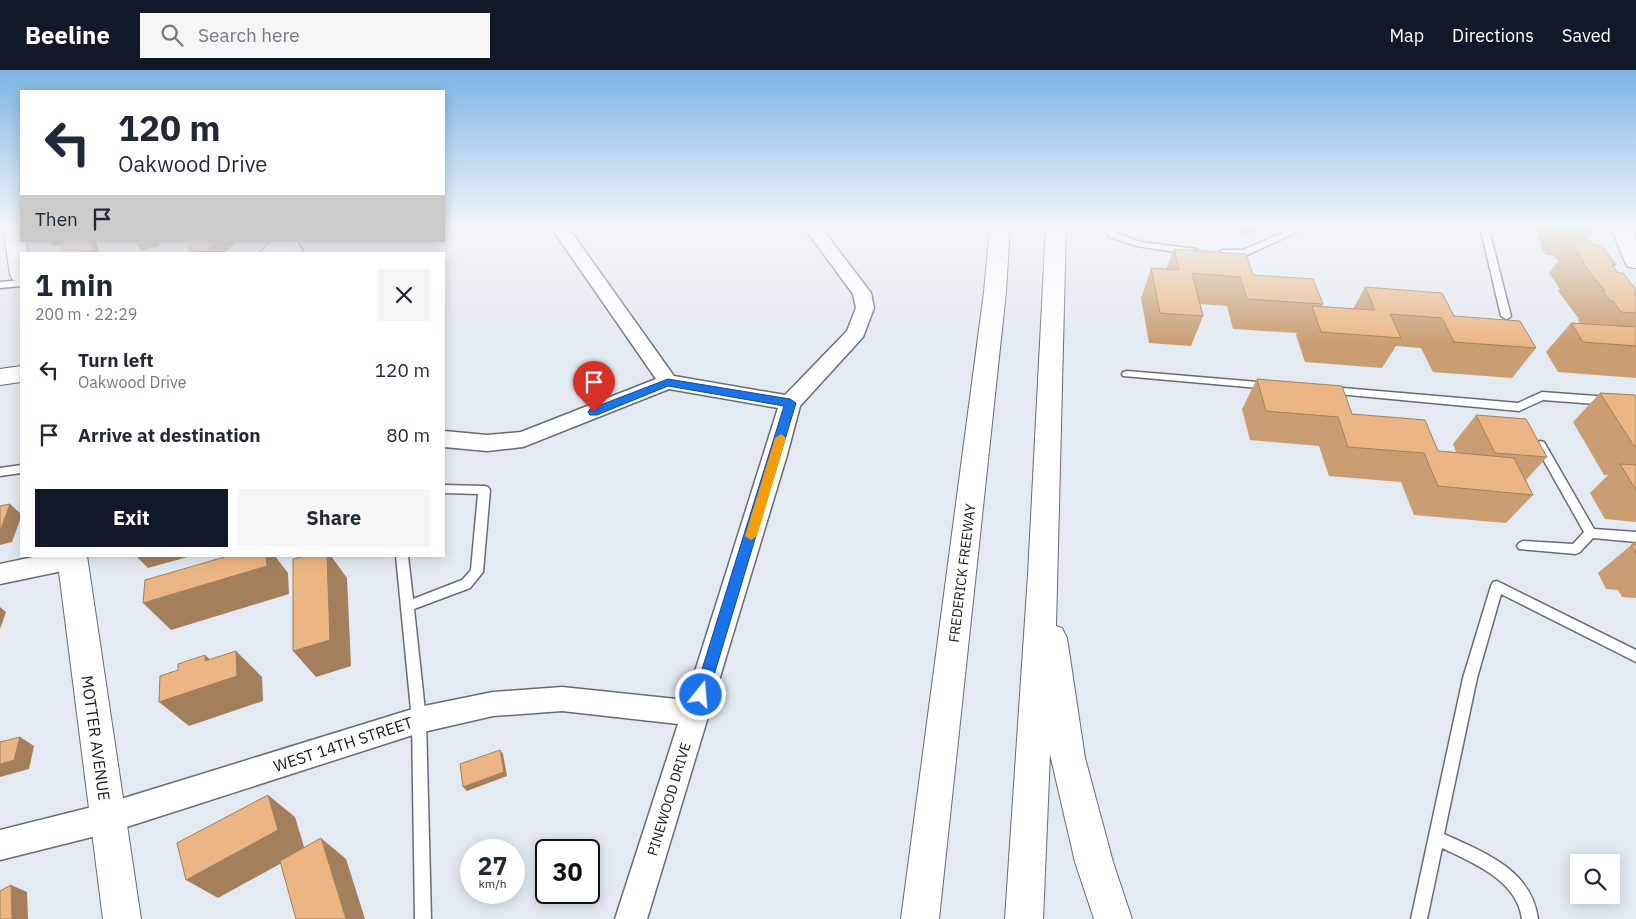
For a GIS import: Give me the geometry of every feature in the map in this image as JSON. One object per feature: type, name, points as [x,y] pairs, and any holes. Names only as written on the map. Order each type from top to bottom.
[{"type":"main road","name":"FREDERICK FREEWAY","points":[[920,919],[993,312],[997,266]]},
{"type":"main road","points":[[1024,919],[1042,575],[1054,266]]},
{"type":"main road","points":[[0,377],[20,374]]},
{"type":"main road","name":"MOTTER AVENUE","points":[[72,558],[90,699],[122,919]]},
{"type":"main road","points":[[1042,575],[1068,758],[1094,862],[1113,919]]},
{"type":"street","points":[[586,266],[668,382]]},
{"type":"street","name":"PINEWOOD DRIVE","points":[[631,919],[790,403],[856,333],[865,308],[862,293],[841,266]]},
{"type":"street","points":[[445,439],[487,443],[523,439],[668,382],[790,403]]},
{"type":"street","points":[[0,574],[72,558]]},
{"type":"street","name":"WEST 14TH STREET","points":[[0,845],[108,818],[419,720],[492,704],[562,699],[695,713]]},
{"type":"lane","points":[[1494,266],[1506,316]]},
{"type":"lane","points":[[0,285],[20,283]]},
{"type":"lane","points":[[1127,374],[1284,387]]},
{"type":"lane","points":[[1323,390],[1521,411],[1542,396],[1636,403]]},
{"type":"lane","points":[[1533,432],[1590,533]]},
{"type":"lane","points":[[0,472],[20,469]]},
{"type":"lane","points":[[407,606],[466,584],[477,572],[484,490],[445,488]]},
{"type":"lane","points":[[1590,533],[1636,537]]},
{"type":"lane","points":[[1523,546],[1576,549],[1590,533]]},
{"type":"lane","points":[[402,557],[419,720],[423,919]]},
{"type":"lane","points":[[1419,919],[1470,678],[1497,586],[1636,656]]},
{"type":"lane","points":[[1435,837],[1488,864],[1521,887],[1531,912],[1530,919]]},
{"type":"building","points":[[1178,266],[1250,266],[1253,275],[1313,279],[1323,304],[1247,299],[1240,277],[1192,273],[1203,316],[1160,313],[1151,268],[1179,270]]},
{"type":"building","points":[[1585,266],[1612,266],[1618,273],[1623,273],[1636,290],[1636,294],[1634,293],[1636,296],[1636,313],[1621,312],[1602,290],[1605,291]]},
{"type":"building","points":[[1365,287],[1442,293],[1454,316],[1520,321],[1536,348],[1454,342],[1442,318],[1390,314],[1401,338],[1321,332],[1312,306],[1375,310]]},
{"type":"building","points":[[1571,323],[1636,327],[1636,346],[1583,342]]},
{"type":"building","points":[[1257,379],[1342,386],[1352,414],[1425,420],[1438,451],[1514,458],[1533,495],[1438,486],[1424,453],[1348,447],[1338,417],[1266,411]]},
{"type":"building","points":[[1600,393],[1635,395],[1636,446],[1634,446]]},
{"type":"building","points":[[1476,415],[1526,419],[1547,457],[1495,453]]},
{"type":"building","points":[[1620,464],[1636,465],[1636,490]]},
{"type":"building","points":[[10,504],[0,531],[0,506]]},
{"type":"building","points":[[1631,545],[1636,545],[1636,554]]},
{"type":"building","points":[[225,557],[266,557],[267,566],[143,603],[145,580]]},
{"type":"building","points":[[301,557],[327,557],[330,640],[293,651],[293,559]]},
{"type":"building","points":[[236,651],[237,676],[159,702],[160,676],[178,670],[178,664],[205,655],[205,661]]},
{"type":"building","points":[[20,737],[14,760],[0,764],[0,742]]},
{"type":"building","points":[[500,750],[504,772],[463,787],[460,764]]},
{"type":"building","points":[[268,795],[278,830],[186,880],[177,843]]},
{"type":"building","points":[[321,838],[346,919],[296,919],[280,861]]},
{"type":"building","points":[[11,885],[12,919],[0,919],[0,891]]},
{"type":"slow traffic","points":[[751,536],[781,438]]},
{"type":"route","points":[[594,412],[668,382],[790,403],[776,455],[701,695]]}]
